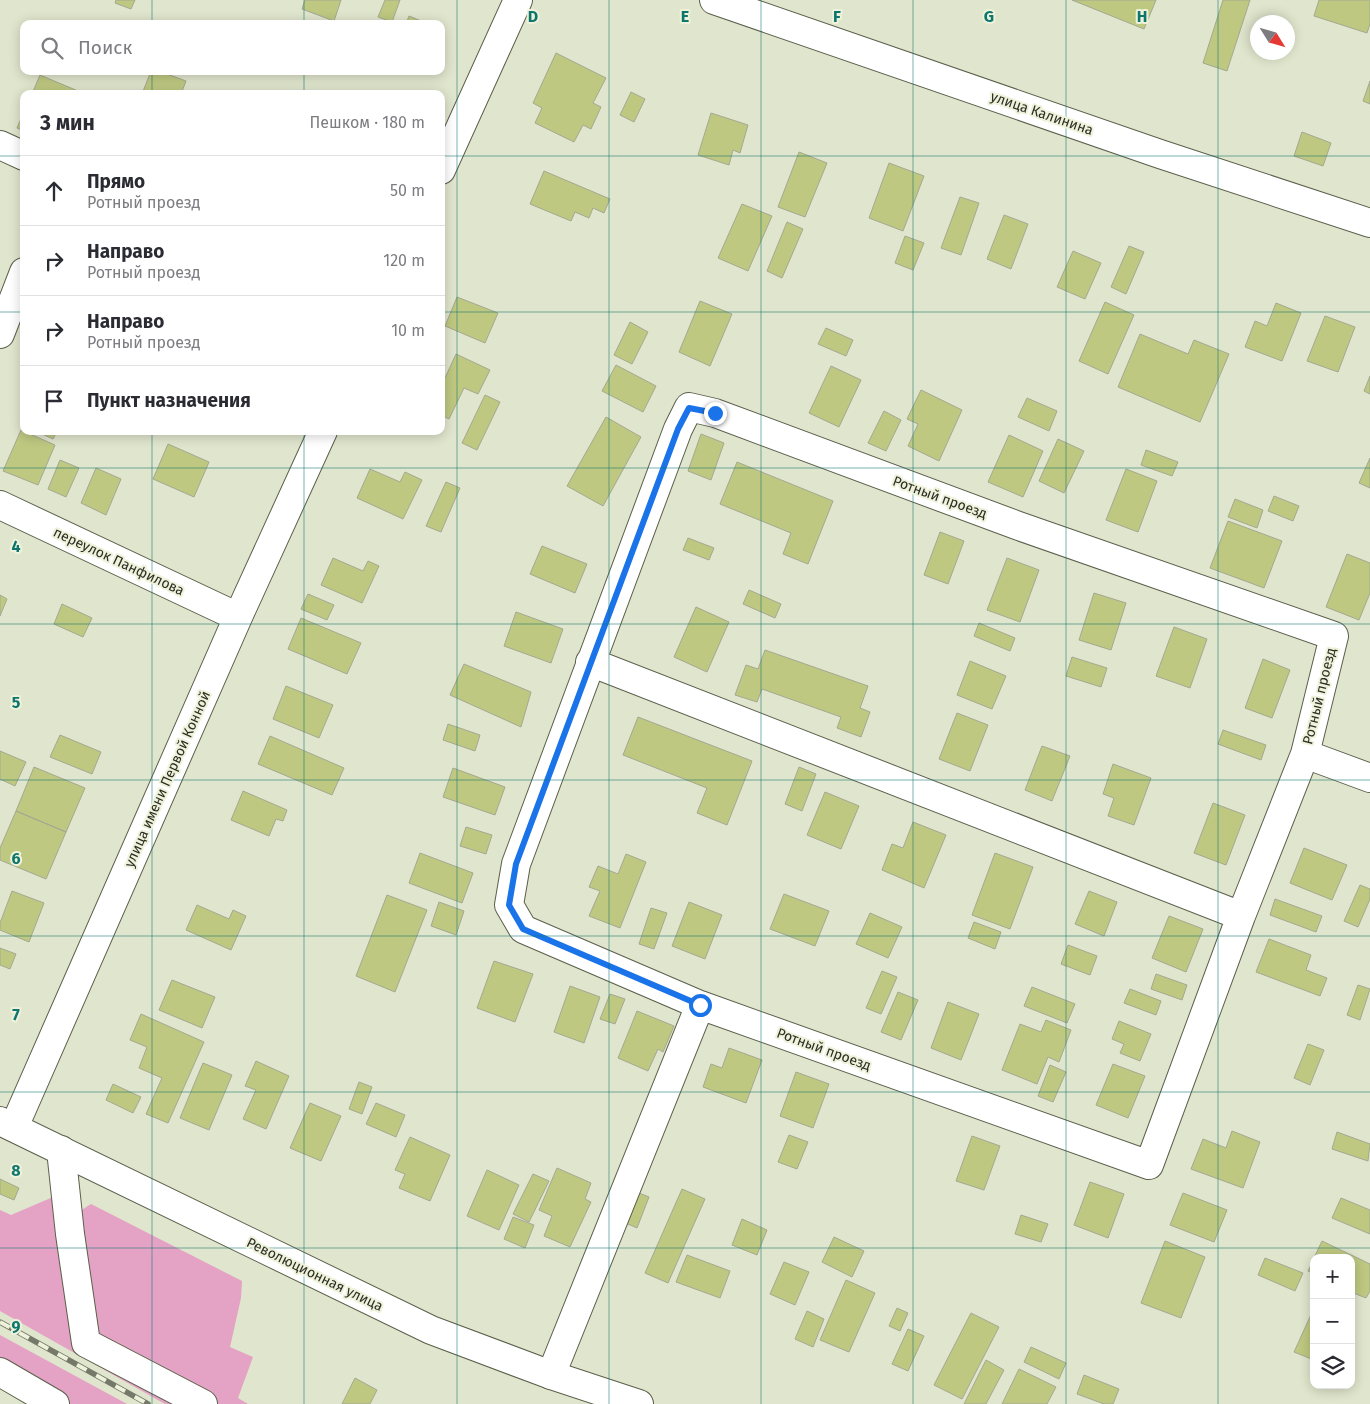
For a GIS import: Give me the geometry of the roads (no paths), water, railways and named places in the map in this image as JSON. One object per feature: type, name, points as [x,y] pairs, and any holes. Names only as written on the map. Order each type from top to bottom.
[{"type":"street","points":[[445,161],[518,0]]},
{"type":"street","name":"улица Калинина","points":[[714,0],[1150,150],[1370,223]]},
{"type":"street","points":[[0,145],[20,154]]},
{"type":"street","points":[[0,334],[20,282]]},
{"type":"street","name":"Ротный проезд","points":[[689,408],[715,413],[1016,525],[1334,636],[1305,754],[1241,916],[1149,1164],[700,1005],[523,929],[509,905],[516,864],[590,662],[678,429],[689,408]]},
{"type":"street","name":"улица имени Первой Конной","points":[[7,1124],[321,435]]},
{"type":"street","name":"переулок Панфилова","points":[[0,505],[238,617]]},
{"type":"street","points":[[590,662],[1241,916]]},
{"type":"street","name":"Ротный проезд","points":[[1305,754],[1370,778]]},
{"type":"street","points":[[551,1375],[700,1005]]},
{"type":"street","name":"Революционная улица","points":[[7,1124],[431,1330],[551,1375],[639,1404]]},
{"type":"street","points":[[61,1150],[70,1234],[86,1343],[203,1404]]},
{"type":"street","points":[[0,1372],[55,1404]]},
{"type":"railway","points":[[0,1322],[148,1404]]}]
